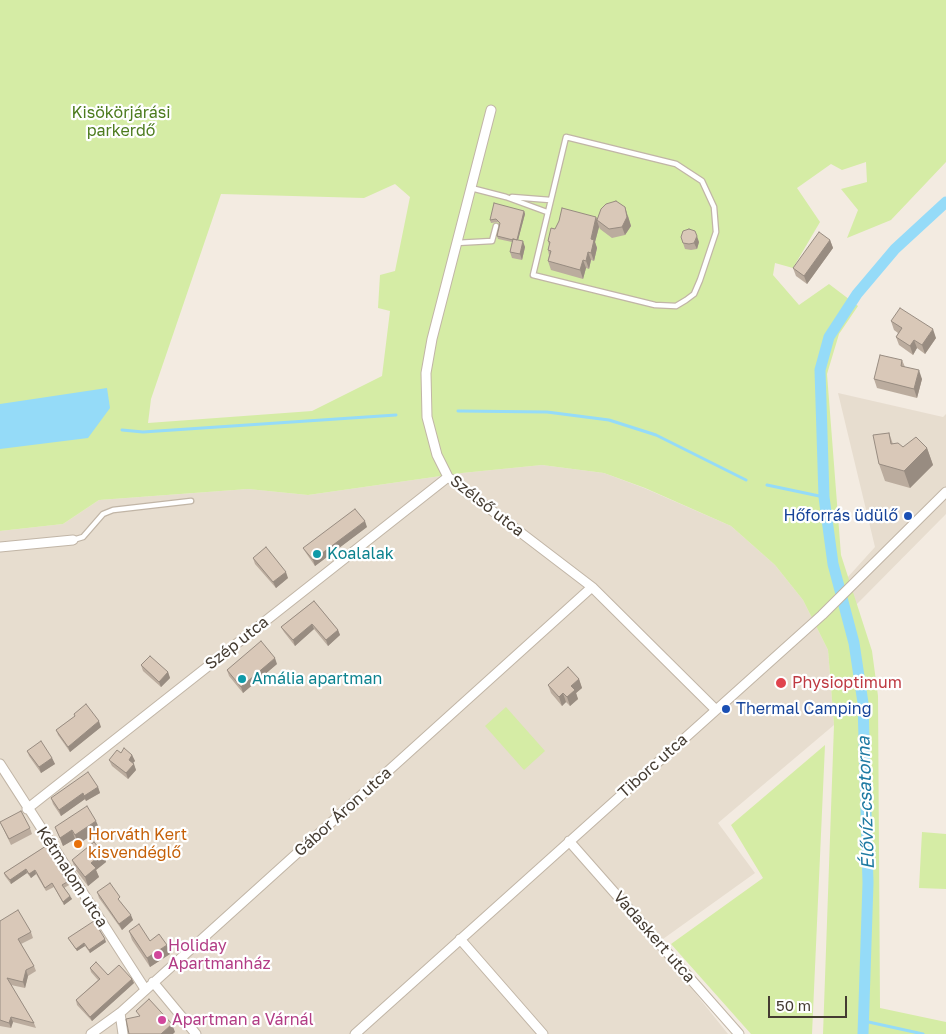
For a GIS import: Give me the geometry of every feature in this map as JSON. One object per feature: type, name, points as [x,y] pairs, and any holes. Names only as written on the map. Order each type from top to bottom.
[{"type":"street","name":"Szélső utca","points":[[491,110],[432,339],[426,373],[427,417],[437,455],[448,477],[592,588],[716,710]]},
{"type":"street","name":"Szép utca","points":[[26,809],[448,477]]},
{"type":"street","name":"Tiborc utca","points":[[358,1033],[829,608],[946,492]]},
{"type":"street","points":[[0,546],[72,540]]},
{"type":"street","name":"Gábor Áron utca","points":[[91,1034],[120,1013],[592,588]]},
{"type":"street","name":"Kétmalom utca","points":[[0,764],[26,809],[145,989]]},
{"type":"street","name":"Vadaskert utca","points":[[569,841],[738,1034]]},
{"type":"street","points":[[460,939],[543,1034]]},
{"type":"street","points":[[153,982],[196,1034]]},
{"type":"street","points":[[120,1013],[123,1034]]},
{"type":"lane","points":[[566,137],[659,158],[695,174],[709,193],[716,219],[716,232],[694,294],[676,306],[654,306],[533,276],[550,200],[566,137]]},
{"type":"lane","points":[[471,188],[506,197],[547,212]]},
{"type":"lane","points":[[506,197],[550,200]]},
{"type":"lane","points":[[456,244],[492,241],[496,226]]},
{"type":"lane","points":[[72,540],[83,537],[103,514],[113,510],[191,501]]},
{"type":"shaded area","points":[[838,393],[943,417],[946,414],[946,514],[856,605],[847,578],[875,547]]},
{"type":"shaded area","points":[[542,465],[604,473],[644,488],[731,526],[775,565],[803,600],[828,650],[834,725],[718,823],[755,873],[656,944],[728,1034],[0,1034],[0,531],[63,524],[99,500],[248,489],[308,495],[462,473]]},
{"type":"green space","name":"Kisökörjárási parkerdő","points":[[0,0],[946,0],[946,162],[891,220],[847,238],[858,210],[841,189],[867,182],[866,162],[842,170],[831,164],[797,188],[820,222],[793,268],[775,263],[773,275],[799,305],[829,284],[858,306],[839,334],[827,374],[841,555],[872,651],[878,696],[880,1008],[946,1022],[946,1034],[823,1034],[834,725],[828,650],[803,600],[775,565],[731,526],[645,488],[604,473],[542,465],[462,473],[308,495],[248,489],[99,500],[63,524],[0,531]],"holes":[[[395,184],[410,197],[395,271],[380,275],[378,308],[390,311],[382,376],[312,411],[148,423],[151,399],[221,194],[364,198]]]},
{"type":"green space","points":[[506,707],[545,751],[524,770],[485,726]]},
{"type":"green space","points":[[825,745],[812,1034],[751,1034],[671,944],[763,878],[731,825]]},
{"type":"green space","points":[[922,832],[946,834],[946,889],[919,888]]},
{"type":"water","points":[[107,388],[110,408],[88,438],[0,449],[0,404]]},
{"type":"building","points":[[616,201],[625,207],[627,217],[622,227],[609,229],[597,220],[601,209],[606,204]]},
{"type":"building","points":[[494,203],[524,211],[517,240],[497,236],[500,223],[496,219],[490,220]]},
{"type":"building","points":[[562,208],[596,217],[591,239],[594,240],[591,253],[588,252],[586,261],[583,260],[580,270],[548,261],[551,251],[548,250],[550,242],[548,241],[551,228],[555,229]]},
{"type":"building","points":[[689,229],[695,231],[697,236],[694,243],[683,243],[681,237],[683,231]]},
{"type":"building","points":[[819,232],[830,240],[804,276],[793,268]]},
{"type":"building","points":[[513,239],[523,241],[520,254],[510,252]]},
{"type":"building","points":[[900,308],[933,329],[922,345],[914,340],[910,346],[896,337],[902,328],[891,321]]},
{"type":"building","points":[[880,355],[902,360],[901,366],[919,370],[914,389],[874,379]]},
{"type":"building","points":[[889,433],[891,444],[898,443],[903,447],[916,437],[927,448],[904,471],[879,464],[873,435]]},
{"type":"building","points":[[355,509],[365,521],[313,560],[303,548]]},
{"type":"building","points":[[266,547],[286,572],[273,582],[253,558]]},
{"type":"building","points":[[314,601],[338,630],[326,640],[312,624],[293,640],[281,627]]},
{"type":"building","points":[[261,641],[275,658],[241,687],[227,670]]},
{"type":"building","points":[[150,656],[168,672],[159,682],[141,665]]},
{"type":"building","points":[[568,667],[579,679],[571,686],[575,690],[567,697],[563,693],[559,697],[548,685]]},
{"type":"building","points":[[86,704],[99,721],[68,747],[56,730],[75,716],[74,714]]},
{"type":"building","points":[[41,741],[52,758],[39,767],[27,751]]},
{"type":"building","points":[[124,748],[132,755],[129,760],[134,764],[126,773],[109,760],[117,750],[121,753]]},
{"type":"building","points":[[88,772],[98,787],[84,796],[83,793],[59,810],[51,798]]},
{"type":"building","points":[[87,806],[96,821],[75,835],[72,830],[60,838],[55,827]]},
{"type":"building","points":[[21,811],[30,828],[9,839],[0,822]]},
{"type":"building","points":[[94,842],[103,853],[91,863],[96,868],[85,877],[72,860]]},
{"type":"building","points":[[46,846],[67,882],[62,885],[70,896],[63,902],[52,883],[45,888],[35,870],[29,874],[26,869],[10,880],[4,873]]},
{"type":"building","points":[[110,883],[120,897],[118,899],[131,915],[119,924],[97,892]]},
{"type":"building","points":[[18,910],[31,932],[18,939],[34,966],[26,970],[23,982],[7,978],[34,1023],[11,1017],[9,1023],[0,1020],[0,921]]},
{"type":"building","points":[[94,921],[105,939],[89,950],[84,943],[76,949],[68,938]]},
{"type":"building","points":[[139,924],[150,941],[159,934],[167,945],[147,958],[129,931]]},
{"type":"building","points":[[96,962],[108,975],[119,965],[132,979],[90,1017],[76,1000],[100,979],[90,968]]},
{"type":"building","points":[[149,999],[172,1024],[161,1034],[129,1034],[126,1019],[140,1016],[136,1011]]},
{"type":"waterway","name":"Élővíz-csatorna","points":[[863,1034],[868,883],[863,703],[854,643],[833,564],[824,497],[820,370],[829,337],[857,294],[895,249],[946,202]]},
{"type":"waterway","points":[[458,411],[547,412],[609,420],[656,435],[746,480]]},
{"type":"waterway","points":[[122,430],[143,432],[396,415]]},
{"type":"waterway","points":[[767,485],[824,497]]},
{"type":"waterway","points":[[864,1021],[923,1034]]},
{"type":"place","name":"Hőforrás üdülő","points":[[908,516]]},
{"type":"place","name":"Koalalak","points":[[317,554]]},
{"type":"place","name":"Amália apartman","points":[[242,679]]},
{"type":"place","name":"Physioptimum","points":[[781,683]]},
{"type":"place","name":"Thermal Camping","points":[[726,709]]},
{"type":"place","name":"Horváth Kert kisvendéglő","points":[[78,844]]},
{"type":"place","name":"Holiday Apartmanház","points":[[158,955]]},
{"type":"place","name":"Apartman a Várnál","points":[[162,1020]]}]
